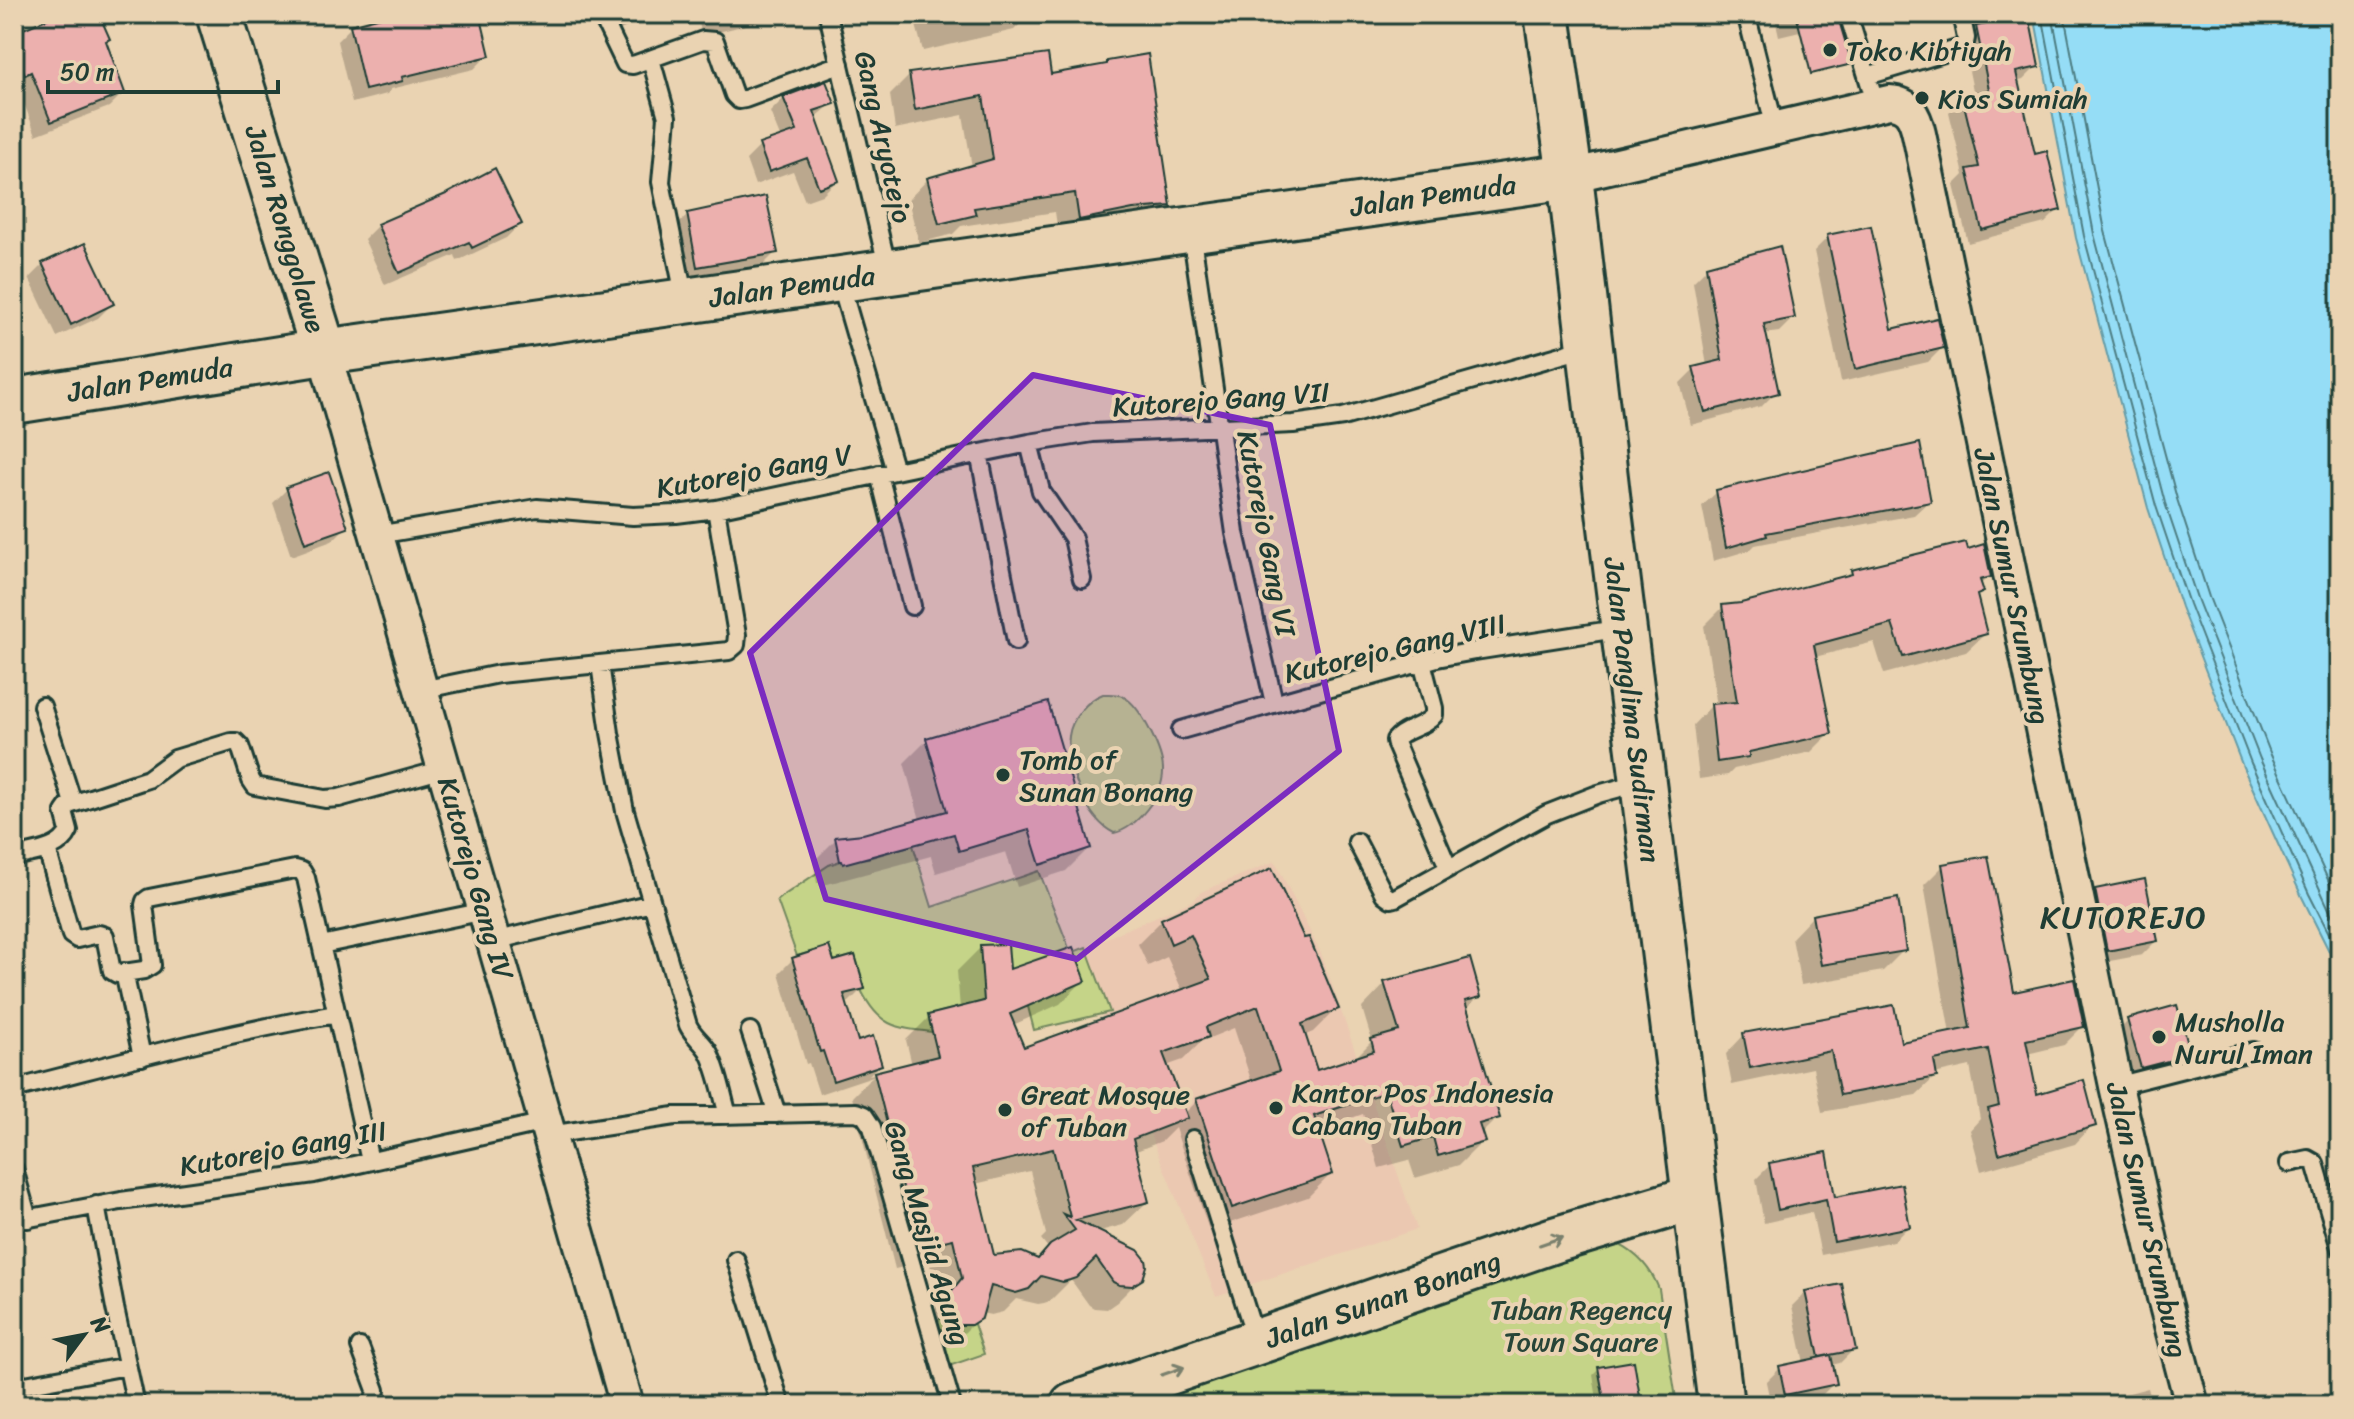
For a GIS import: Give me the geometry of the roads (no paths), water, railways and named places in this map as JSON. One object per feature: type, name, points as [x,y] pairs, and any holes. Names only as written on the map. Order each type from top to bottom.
[{"type":"main road","name":"Jalan Ronggolawe","points":[[219,14],[324,352]]},
{"type":"main road","name":"Jalan Panglima Sudirman","points":[[1547,14],[1570,176],[1623,628],[1721,1405]]},
{"type":"main road","name":"Jalan Pemuda","points":[[14,401],[324,352],[1570,176]]},
{"type":"main road","name":"Jalan Sunan Bonang","points":[[1073,1405],[1584,1230],[1694,1198]]},
{"type":"street","name":"Jalan Sumur Srumbung","points":[[1570,176],[1775,128],[1871,90],[1889,102],[1902,104],[1912,113],[1917,125],[2116,1086],[2164,1298],[2192,1405]]},
{"type":"street","name":"Kutorejo Gang IV","points":[[324,352],[627,1405]]},
{"type":"lane","points":[[601,14],[625,64],[633,65],[703,40],[715,41],[734,95],[741,100],[840,64]]},
{"type":"lane","name":"Gang Aryotejo","points":[[828,14],[889,272]]},
{"type":"lane","points":[[1749,14],[1748,21],[1775,128]]},
{"type":"lane","points":[[1848,14],[1871,90],[1964,47],[1966,38],[1961,14]]},
{"type":"lane","points":[[651,59],[667,117],[661,182],[685,301]]},
{"type":"lane","name":"Kutorejo Gang VI","points":[[1191,229],[1235,533],[1274,703]]},
{"type":"lane","name":"Kutorejo Gang V","points":[[377,535],[537,508],[633,516],[716,509],[887,472],[839,279]]},
{"type":"lane","name":"Kutorejo Gang VII","points":[[887,472],[1093,433],[1293,424],[1343,417],[1591,346]]},
{"type":"lane","points":[[1029,443],[1041,491],[1073,538],[1082,579]]},
{"type":"lane","points":[[979,453],[1016,641]]},
{"type":"lane","points":[[887,472],[912,606]]},
{"type":"lane","points":[[421,690],[499,674],[729,651],[736,645],[737,635],[716,509]]},
{"type":"lane","name":"Kutorejo Gang VIII","points":[[1181,730],[1422,662],[1623,628]]},
{"type":"lane","points":[[1422,662],[1434,715],[1426,723],[1400,734],[1395,740],[1413,790],[1448,867]]},
{"type":"lane","points":[[600,664],[625,811],[688,1025],[693,1036],[710,1055],[728,1115]]},
{"type":"lane","points":[[42,706],[73,803]]},
{"type":"lane","points":[[14,857],[47,849],[67,836],[69,828],[64,812],[73,803],[153,777],[175,759],[234,741],[240,746],[255,786],[325,799],[339,798],[444,769]]},
{"type":"lane","points":[[1357,842],[1384,894],[1391,899],[1519,828],[1576,801],[1642,782]]},
{"type":"lane","points":[[47,849],[72,937],[104,935],[112,971],[117,974],[144,970],[152,965],[144,905],[149,898],[295,869],[302,871],[370,1161]]},
{"type":"lane","points":[[321,945],[652,903]]},
{"type":"lane","points":[[124,972],[142,1057]]},
{"type":"lane","points":[[14,1089],[292,1021],[337,1014]]},
{"type":"lane","points":[[750,1031],[777,1114]]},
{"type":"lane","points":[[2116,1086],[2254,1051]]},
{"type":"lane","name":"Gang Masjid Agung","points":[[728,1115],[856,1112],[869,1120],[952,1405]]},
{"type":"lane","name":"Kutorejo Gang III","points":[[14,1169],[21,1220],[96,1205],[314,1174],[547,1128],[655,1117],[728,1115]]},
{"type":"lane","points":[[1193,1139],[1257,1342]]},
{"type":"lane","points":[[2289,1163],[2308,1159],[2315,1163],[2340,1248]]},
{"type":"lane","points":[[96,1205],[136,1405]]},
{"type":"lane","points":[[736,1260],[781,1405]]},
{"type":"lane","points":[[360,1347],[376,1390],[373,1405]]},
{"type":"lane","points":[[14,1387],[127,1366]]},
{"type":"water","points":[[2034,14],[2340,14],[2340,973],[2243,767],[2181,607],[2148,508],[2076,238]]},
{"type":"place","name":"Toko Kibtiyah","points":[[1830,50]]},
{"type":"place","name":"Kios Sumiah","points":[[1922,98]]},
{"type":"place","name":"Tomb of Sunan Bonang","points":[[1003,775]]},
{"type":"place","name":"Musholla Nurul Iman","points":[[2159,1037]]},
{"type":"place","name":"Kantor Pos Indonesia Cabang Tuban","points":[[1276,1108]]},
{"type":"place","name":"Great Mosque of Tuban","points":[[1005,1110]]},
{"type":"district","name":"KUTOREJO","points":[[2124,917]]},
{"type":"park label","name":"Tuban Regency Town Square","points":[[1581,1325]]}]
